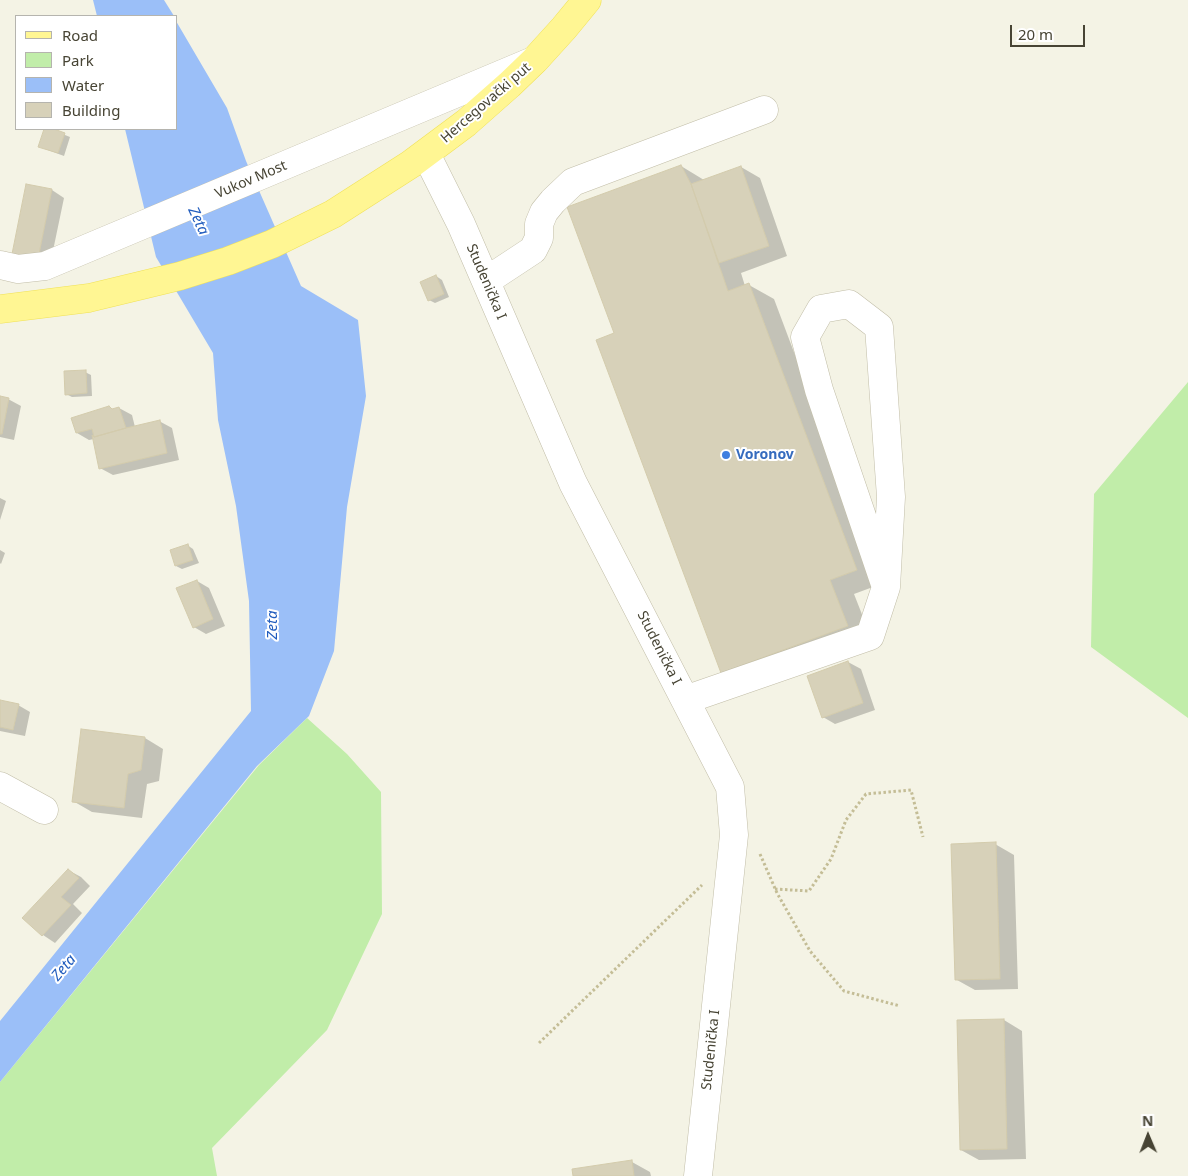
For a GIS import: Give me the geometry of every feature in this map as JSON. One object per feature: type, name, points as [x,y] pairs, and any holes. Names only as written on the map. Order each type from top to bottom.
[{"type":"main road","name":"Hercegovački put","points":[[0,309],[62,302],[116,292],[203,270],[257,250],[327,217],[426,154],[473,117],[534,60],[587,0]]},
{"type":"street","name":"Vukov Most","points":[[0,265],[18,269],[45,266],[534,60]]},
{"type":"street","points":[[486,281],[533,250],[539,238],[539,224],[544,212],[573,182],[764,110]]},
{"type":"street","name":"Studenička I","points":[[426,154],[461,224],[574,483],[730,787],[734,835],[698,1176]]},
{"type":"street","points":[[685,700],[870,636],[886,587],[891,497],[879,327],[849,304],[821,308],[805,337],[819,390],[886,587]]},
{"type":"street","points":[[0,786],[44,810]]},
{"type":"path","points":[[775,889],[809,891],[831,860],[846,820],[866,794],[911,790],[923,838]]},
{"type":"path","points":[[756,847],[775,889],[810,950],[844,991],[900,1006]]},
{"type":"path","points":[[538,1043],[703,883]]},
{"type":"green space","points":[[1188,382],[1188,718],[1091,647],[1094,494]]},
{"type":"green space","points":[[307,718],[347,754],[381,792],[382,914],[327,1030],[212,1148],[217,1176],[0,1176],[0,1082],[259,765]]},
{"type":"water","points":[[93,0],[164,0],[173,15],[97,15]]},
{"type":"water","name":"Zeta","points":[[178,24],[227,108],[246,161],[301,286],[358,320],[366,396],[347,507],[334,651],[309,716],[257,766],[0,1082],[0,1021],[251,711],[249,601],[236,506],[218,420],[213,353],[156,257],[125,130],[178,130]]},
{"type":"building","points":[[44,130],[57,130],[65,133],[58,153],[38,147]]},
{"type":"building","name":"Voronov","points":[[681,165],[691,184],[728,291],[749,283],[857,570],[830,580],[848,626],[721,673],[596,340],[614,333],[567,207]]},
{"type":"building","points":[[741,166],[769,246],[719,263],[691,184]]},
{"type":"building","points":[[26,184],[52,189],[38,259],[12,254]]},
{"type":"building","points":[[436,275],[444,294],[428,301],[420,282]]},
{"type":"building","points":[[86,370],[87,393],[65,395],[64,371]]},
{"type":"building","points":[[0,396],[9,398],[2,434],[0,434]]},
{"type":"building","points":[[109,406],[112,409],[119,407],[126,428],[94,437],[92,429],[76,433],[71,418]]},
{"type":"building","points":[[160,420],[167,453],[99,469],[92,435],[94,437]]},
{"type":"building","points":[[188,544],[193,560],[175,566],[170,550]]},
{"type":"building","points":[[197,580],[213,619],[193,628],[176,588]]},
{"type":"building","points":[[848,661],[863,703],[822,718],[807,676]]},
{"type":"building","points":[[0,700],[19,704],[13,730],[0,727]]},
{"type":"building","points":[[81,729],[145,737],[141,770],[128,774],[124,808],[72,802]]},
{"type":"building","points":[[996,842],[1000,979],[955,980],[951,844]]},
{"type":"building","points":[[68,869],[79,878],[61,897],[71,905],[42,936],[22,918]]},
{"type":"building","points":[[1004,1019],[1007,1149],[960,1150],[957,1020]]},
{"type":"building","points":[[632,1160],[634,1176],[573,1176],[572,1169]]},
{"type":"place","name":"Voronov","points":[[726,455]]}]
